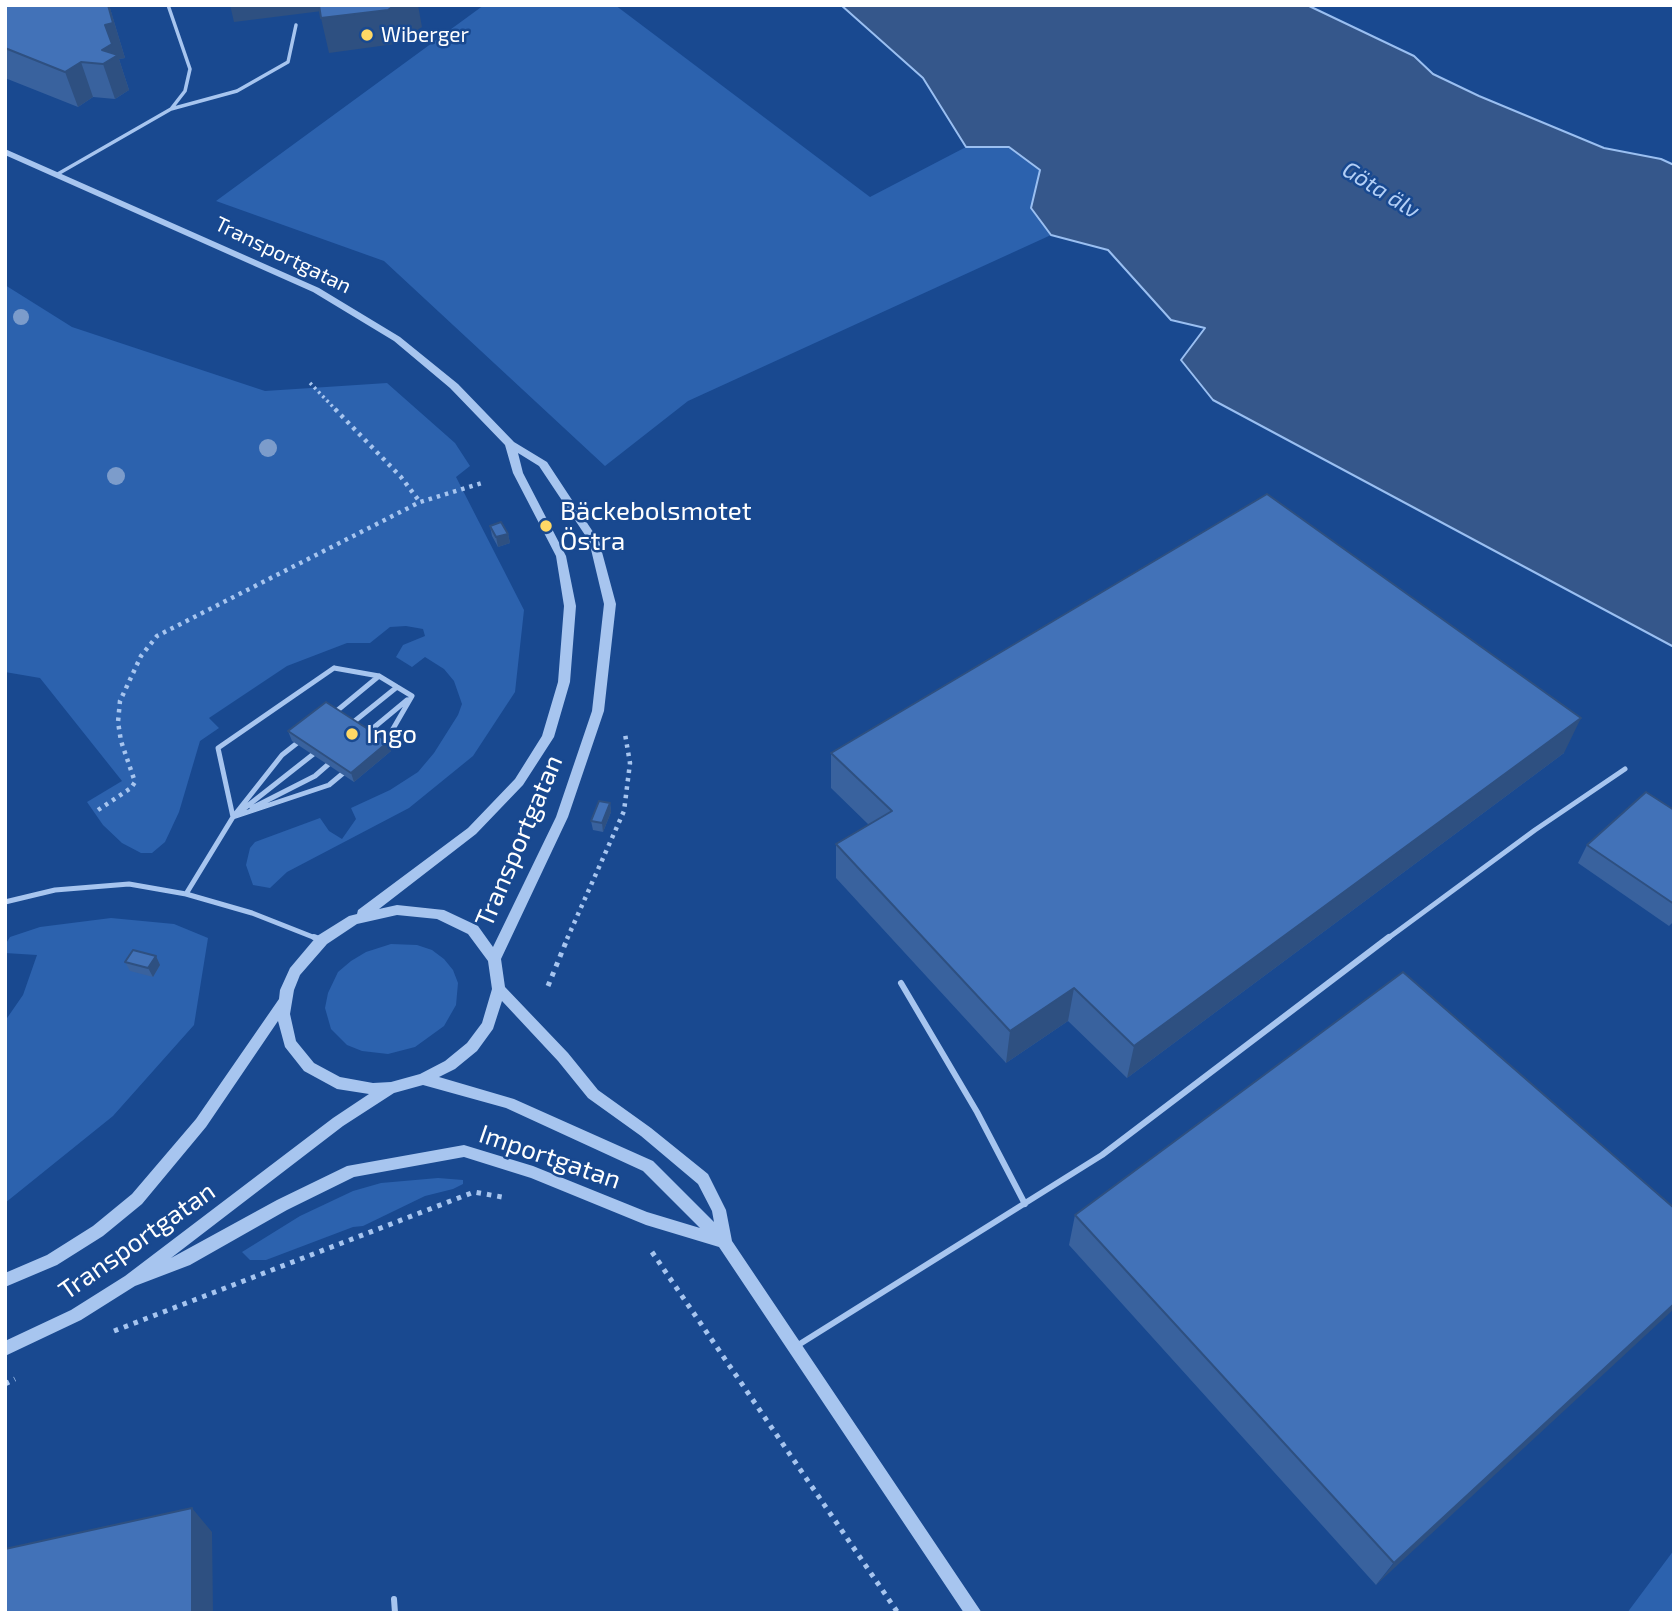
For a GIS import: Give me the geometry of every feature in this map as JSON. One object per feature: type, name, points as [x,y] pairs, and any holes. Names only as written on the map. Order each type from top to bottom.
[{"type":"street","name":"Transportgatan","points":[[5,152],[316,290],[397,339],[454,386],[510,444],[543,464],[594,541],[610,604],[598,711],[562,817],[494,960]]},
{"type":"street","name":"Transportgatan","points":[[5,1280],[52,1260],[98,1231],[137,1199],[201,1123],[285,999],[295,972],[322,940],[354,920],[472,831],[519,782],[548,737],[564,682],[570,606],[561,556],[518,473],[510,444]]},
{"type":"street","name":"Transportgatan","points":[[285,999],[285,1029],[290,1043],[309,1067],[337,1083],[373,1089],[391,1088],[423,1079],[450,1065],[472,1047],[488,1025],[499,989],[494,960],[473,930],[439,914],[397,910],[354,920]]},
{"type":"street","name":"Importgatan","points":[[499,989],[593,1094],[646,1132],[703,1179],[719,1210],[725,1242]]},
{"type":"street","name":"Importgatan","points":[[423,1079],[509,1102],[648,1166],[725,1242],[974,1613]]},
{"type":"street","name":"Transportgatan","points":[[5,1349],[76,1315],[130,1281],[338,1122],[391,1088]]},
{"type":"street","name":"Importgatan","points":[[130,1281],[185,1260],[282,1205],[352,1171],[464,1151],[533,1172],[646,1218],[725,1242]]},
{"type":"lane","points":[[168,5],[190,69],[184,91],[171,109]]},
{"type":"lane","points":[[56,175],[171,109],[237,92],[288,62],[296,25]]},
{"type":"lane","points":[[233,817],[218,748],[334,668],[379,676],[412,696]]},
{"type":"lane","points":[[325,720],[379,676]]},
{"type":"lane","points":[[342,730],[397,687]]},
{"type":"lane","points":[[233,817],[329,785],[390,734],[412,696]]},
{"type":"lane","points":[[358,741],[412,696]]},
{"type":"lane","points":[[186,894],[233,817],[282,755],[304,738]]},
{"type":"lane","points":[[233,817],[321,748]]},
{"type":"lane","points":[[233,817],[315,776],[336,758]]},
{"type":"lane","points":[[796,1347],[1102,1155],[1389,937],[1535,830],[1625,769]]},
{"type":"lane","points":[[5,902],[55,890],[129,884],[186,894],[252,913],[322,940]]},
{"type":"lane","points":[[901,982],[978,1112],[1025,1204]]},
{"type":"lane","points":[[394,1599],[395,1613]]},
{"type":"path","points":[[310,383],[401,477],[420,502]]},
{"type":"path","points":[[98,810],[131,788],[135,782],[121,741],[118,722],[120,701],[141,656],[157,636],[420,502],[485,482]]},
{"type":"path","points":[[548,986],[566,938],[624,811],[630,764],[625,734]]},
{"type":"path","points":[[109,1333],[474,1192],[510,1198]]},
{"type":"path","points":[[650,1250],[898,1613]]},
{"type":"path","points":[[5,1384],[26,1373]]},
{"type":"shaded area","points":[[484,5],[615,5],[870,197],[966,147],[1009,147],[1040,170],[1031,208],[1051,235],[688,401],[605,466],[384,261],[216,201]]},
{"type":"shaded area","points":[[5,285],[72,327],[265,391],[387,383],[455,443],[470,466],[456,477],[524,610],[515,692],[473,756],[409,808],[287,872],[270,888],[253,885],[246,865],[250,848],[255,842],[320,818],[329,831],[342,839],[356,819],[351,808],[390,790],[418,772],[434,753],[458,715],[462,704],[454,681],[444,669],[425,657],[412,667],[396,657],[403,645],[425,636],[423,629],[390,627],[370,643],[347,643],[287,666],[209,718],[219,728],[200,741],[179,812],[165,842],[152,853],[141,853],[122,843],[103,825],[87,802],[122,781],[40,678],[5,672]]},
{"type":"shaded area","points":[[111,918],[174,924],[208,938],[194,1025],[113,1116],[5,1203],[5,1021],[23,995],[37,955],[5,953],[5,945],[10,937],[40,927]]},
{"type":"shaded area","points":[[391,944],[417,945],[432,950],[444,959],[453,970],[458,983],[456,1005],[444,1026],[415,1047],[388,1054],[362,1051],[347,1045],[331,1029],[325,1008],[328,993],[338,972],[351,961],[366,952]]},
{"type":"shaded area","points":[[438,1178],[463,1180],[463,1184],[425,1196],[363,1226],[353,1227],[266,1260],[250,1260],[242,1252],[300,1216],[353,1191],[381,1183]]},
{"type":"shaded area","points":[[1674,1550],[1674,1613],[1627,1613]]},
{"type":"water","name":"Göta älv","points":[[841,5],[1307,5],[1414,56],[1433,74],[1479,96],[1604,148],[1661,159],[1674,165],[1674,647],[1213,400],[1181,360],[1205,328],[1171,320],[1108,250],[1051,235],[1031,208],[1040,170],[1009,147],[966,147],[923,78]]},
{"type":"building","points":[[5,5],[108,5],[113,23],[105,25],[112,44],[102,50],[118,55],[103,64],[81,62],[65,72],[5,48]]},
{"type":"building","points":[[319,5],[395,5],[388,10],[321,18]]},
{"type":"building","points":[[1267,494],[1581,718],[1134,1046],[1074,988],[1010,1031],[836,844],[892,811],[831,753]]},
{"type":"building","points":[[501,522],[508,534],[496,537],[490,526]]},
{"type":"building","points":[[326,702],[388,742],[351,773],[288,731]]},
{"type":"building","points":[[1646,792],[1674,810],[1674,904],[1587,845]]},
{"type":"building","points":[[599,801],[610,803],[602,823],[591,821]]},
{"type":"building","points":[[133,950],[156,956],[148,968],[125,962]]},
{"type":"building","points":[[1403,972],[1674,1208],[1674,1304],[1394,1563],[1075,1215]]},
{"type":"building","points":[[192,1508],[192,1613],[5,1613],[5,1549]]},
{"type":"place","name":"Wiberger","points":[[367,35]]},
{"type":"place","name":"Bäckebolsmotet Östra","points":[[546,526]]},
{"type":"place","name":"Ingo","points":[[352,734]]}]
